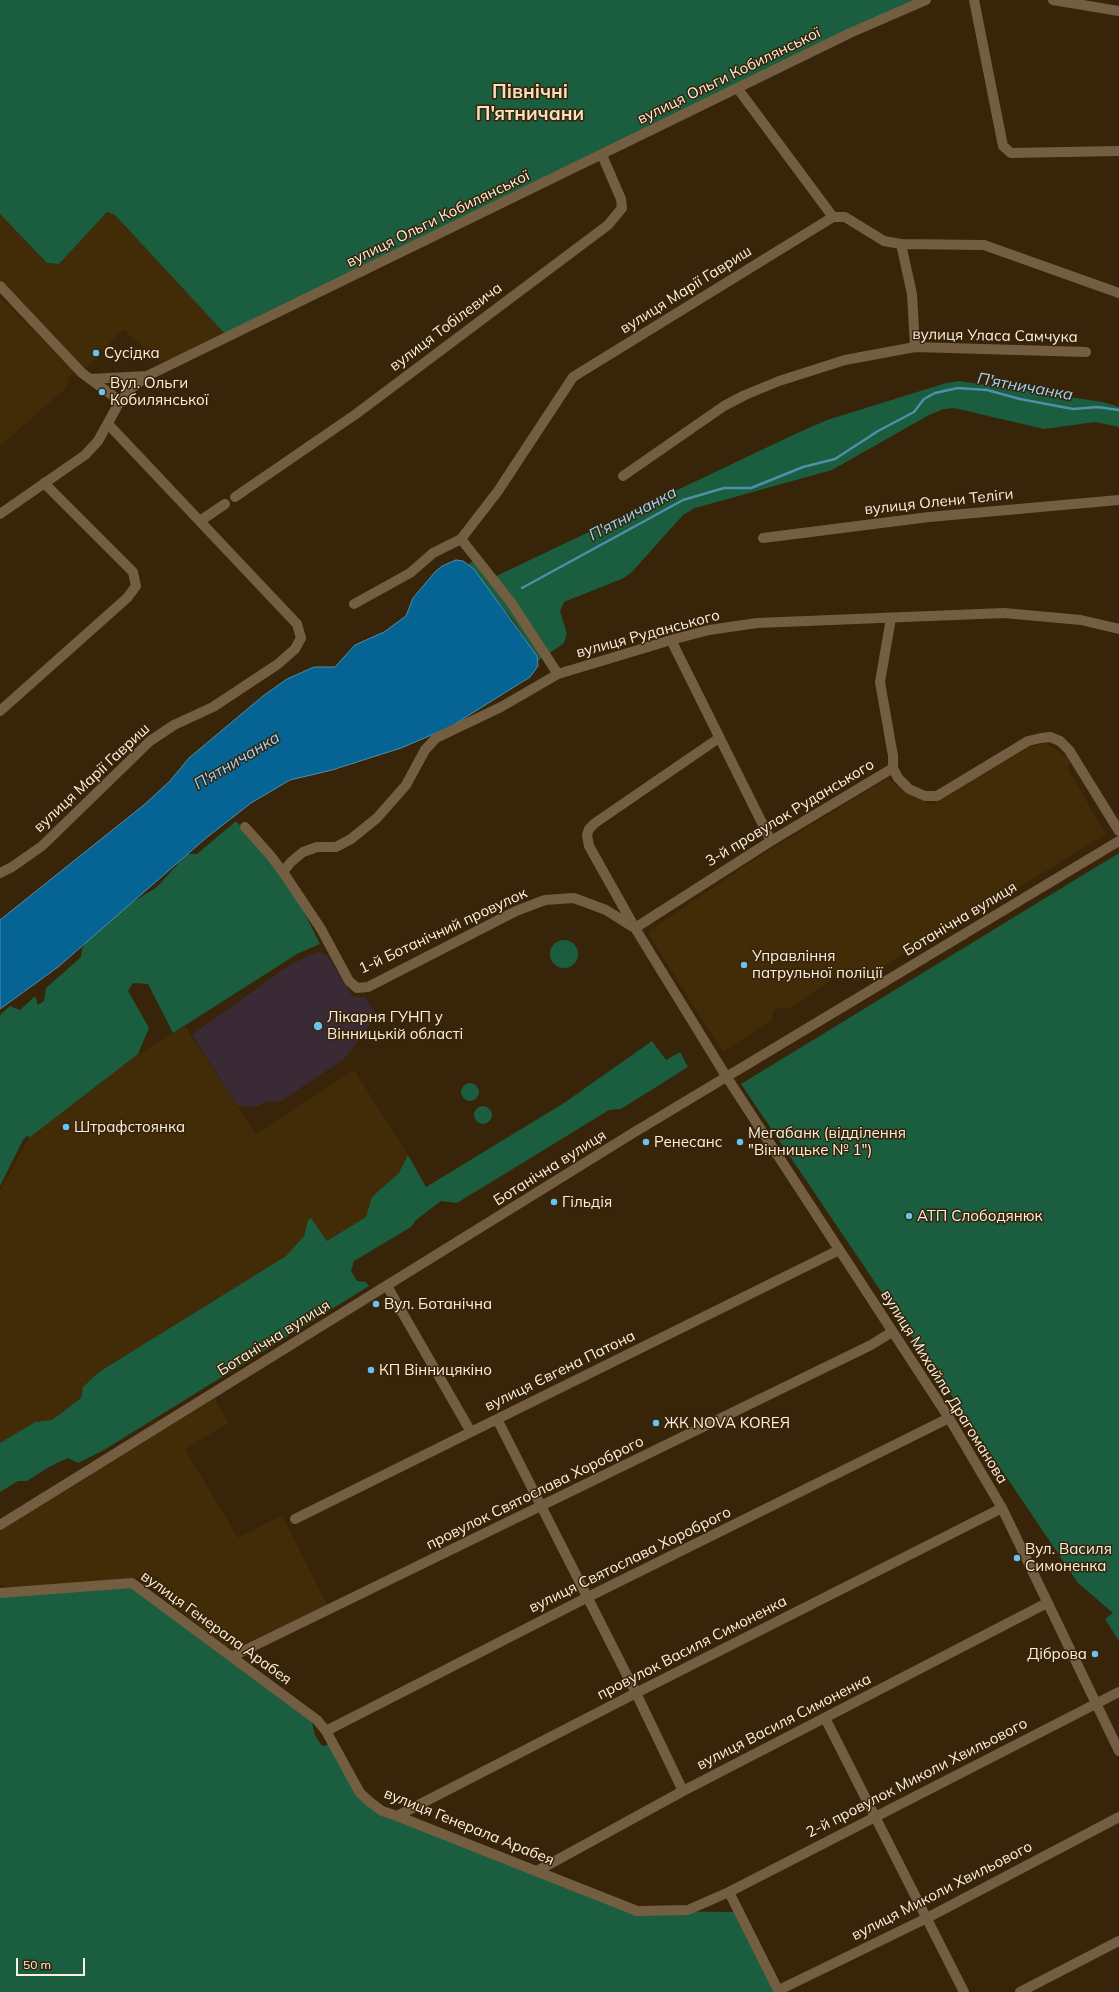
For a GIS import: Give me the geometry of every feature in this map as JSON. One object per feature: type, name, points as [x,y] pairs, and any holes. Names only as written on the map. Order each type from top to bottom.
[{"type":"street","name":"вулиця Ольги Кобилянської","points":[[0,513],[85,455],[98,441],[120,401],[129,390],[147,376],[738,89],[850,33],[926,0]]},
{"type":"street","points":[[974,0],[1003,146],[1011,153],[1119,151]]},
{"type":"street","points":[[1053,0],[1119,11]]},
{"type":"street","points":[[738,89],[833,217],[845,216],[884,241],[901,244],[984,245],[1119,293]]},
{"type":"street","name":"вулиця Тобілевича","points":[[235,497],[356,414],[612,221],[622,208],[621,199],[602,155]]},
{"type":"street","name":"вулиця Марії Гавриш","points":[[354,604],[410,573],[432,552],[461,539],[498,491],[573,377],[833,217]]},
{"type":"street","points":[[901,244],[912,294],[916,347]]},
{"type":"street","points":[[0,286],[90,379],[120,401]]},
{"type":"street","name":"вулиця Уласа Самчука","points":[[623,476],[724,406],[745,395],[779,380],[845,360],[916,347],[1086,352]]},
{"type":"street","points":[[90,379],[147,376]]},
{"type":"street","points":[[108,424],[200,521],[225,504]]},
{"type":"street","points":[[0,711],[127,598],[136,586],[133,572],[44,483]]},
{"type":"street","name":"вулиця Олени Теліги","points":[[763,538],[929,517],[1119,500]]},
{"type":"street","name":"вулиця Марії Гавриш","points":[[0,873],[12,867],[42,846],[150,741],[174,725],[213,707],[278,664],[295,649],[301,638],[297,624],[200,521]]},
{"type":"street","points":[[461,539],[510,601],[558,674]]},
{"type":"street","name":"вулиця Руданського","points":[[283,872],[291,862],[303,852],[317,847],[336,847],[351,840],[377,818],[406,784],[425,750],[436,738],[501,707],[558,674],[671,640],[709,630],[757,623],[1004,613],[1081,620],[1119,629]]},
{"type":"street","name":"3-й провулок Руданського","points":[[635,928],[771,841],[893,768],[893,756],[880,682],[891,618]]},
{"type":"street","points":[[671,640],[771,841]]},
{"type":"street","points":[[893,768],[898,778],[909,789],[925,796],[937,796],[1028,741],[1050,737],[1060,741],[1069,750],[1119,831]]},
{"type":"street","name":"1-й Ботанічний провулок","points":[[719,738],[589,829],[587,835],[589,846],[635,928],[726,1076]]},
{"type":"street","points":[[245,827],[283,872]]},
{"type":"street","name":"Ботанічна вулиця","points":[[0,1526],[726,1076],[1119,841]]},
{"type":"street","name":"1-й Ботанічний провулок","points":[[283,872],[321,929],[349,981],[357,988],[368,987],[516,911],[545,900],[574,898],[606,910],[635,928]]},
{"type":"street","name":"вулиця Михайла Драгоманова","points":[[726,1076],[892,1332],[950,1418],[1002,1508],[1119,1750]]},
{"type":"street","name":"вулиця Євгена Патона","points":[[295,1519],[839,1250]]},
{"type":"street","points":[[386,1286],[471,1432]]},
{"type":"street","name":"провулок Святослава Хороброго","points":[[233,1656],[541,1507],[864,1348],[892,1332]]},
{"type":"street","name":"вулиця Святослава Хороброго","points":[[326,1731],[586,1598],[950,1418]]},
{"type":"street","points":[[497,1419],[586,1598],[636,1693],[683,1791]]},
{"type":"street","name":"провулок Василя Симоненка","points":[[397,1816],[1002,1508]]},
{"type":"street","name":"вулиця Генерала Арабея","points":[[0,1593],[132,1582],[317,1720],[326,1731],[360,1793],[382,1810],[637,1911],[688,1910],[729,1892]]},
{"type":"street","name":"вулиця Василя Симоненка","points":[[537,1871],[683,1791],[1047,1603]]},
{"type":"street","name":"2-й провулок Миколи Хвильового","points":[[729,1892],[1119,1692]]},
{"type":"street","points":[[825,1718],[964,1992]]},
{"type":"street","name":"вулиця Миколи Хвильового","points":[[779,1991],[927,1918],[1119,1817]]},
{"type":"street","points":[[729,1892],[779,1991]]},
{"type":"street","points":[[1020,1992],[1119,1941]]},
{"type":"shaded area","points":[[107,212],[115,215],[225,333],[174,358],[159,362],[123,329],[86,369],[0,279],[0,214],[47,263],[59,264]]},
{"type":"shaded area","points":[[0,297],[74,372],[69,377],[66,388],[0,446]]},
{"type":"shaded area","points":[[1045,743],[1065,755],[1071,762],[1067,768],[1106,834],[997,901],[995,899],[857,982],[848,969],[789,1009],[780,1007],[773,1012],[772,1020],[723,1052],[649,935],[649,931],[749,863],[888,778],[908,794],[931,805],[1029,747]]},
{"type":"shaded area","points":[[318,952],[327,955],[353,997],[365,997],[376,1015],[344,1059],[281,1101],[266,1102],[255,1107],[238,1106],[192,1035],[289,965]]},
{"type":"shaded area","points":[[185,1026],[256,1134],[354,1070],[414,1164],[425,1187],[331,1247],[311,1218],[308,1220],[304,1236],[286,1256],[99,1372],[83,1387],[81,1398],[52,1420],[35,1422],[0,1443],[0,1190],[29,1138],[137,1055]]},
{"type":"shaded area","points":[[215,1398],[228,1423],[185,1449],[238,1538],[282,1515],[327,1605],[234,1649],[226,1647],[164,1598],[157,1575],[133,1579],[12,1589],[0,1585],[0,1531]]},
{"type":"green space","points":[[0,0],[915,0],[228,337],[115,215],[107,212],[59,264],[47,263],[0,214]]},
{"type":"green space","points":[[959,381],[1103,402],[1119,407],[1119,427],[1095,422],[1044,429],[954,408],[944,409],[929,415],[832,470],[695,508],[683,515],[631,573],[624,578],[564,602],[560,611],[567,634],[565,640],[563,644],[538,661],[537,656],[512,619],[467,564],[477,558],[492,578],[827,420],[946,383]]},
{"type":"green space","points":[[236,821],[268,857],[297,898],[320,944],[297,954],[173,1033],[148,984],[133,983],[128,991],[149,1028],[138,1054],[29,1138],[28,1135],[23,1140],[0,1186],[0,1015],[10,1006],[20,1010],[35,996],[38,1005],[44,1001],[46,988],[81,957],[82,949],[94,926],[157,887],[187,854],[197,854]]},
{"type":"green space","points":[[1119,853],[1119,1641],[1105,1619],[1113,1613],[1078,1583],[741,1084]]},
{"type":"green space","points":[[564,940],[574,944],[578,954],[574,964],[564,968],[554,964],[550,954],[554,944]]},
{"type":"green space","points":[[652,1041],[666,1060],[680,1052],[688,1067],[621,1109],[609,1110],[457,1203],[441,1201],[416,1220],[411,1227],[354,1261],[351,1271],[357,1281],[366,1282],[369,1286],[104,1450],[78,1463],[68,1458],[49,1467],[27,1481],[18,1481],[0,1492],[0,1443],[35,1422],[52,1420],[81,1398],[83,1387],[99,1372],[286,1256],[304,1236],[308,1220],[311,1218],[327,1241],[366,1217],[372,1197],[399,1173],[408,1155],[426,1187],[564,1103]]},
{"type":"green space","points":[[470,1083],[476,1086],[479,1092],[476,1098],[470,1101],[464,1098],[461,1092],[464,1086]]},
{"type":"green space","points":[[483,1106],[489,1109],[492,1115],[489,1121],[483,1124],[477,1121],[474,1115],[477,1109]]},
{"type":"green space","points":[[132,1583],[311,1717],[315,1735],[322,1746],[330,1744],[370,1802],[637,1911],[739,1912],[779,1992],[0,1992],[0,1593]]},
{"type":"water","points":[[456,560],[463,561],[474,569],[537,656],[538,666],[530,677],[450,727],[401,748],[332,770],[290,780],[251,803],[206,838],[58,967],[0,1009],[0,920],[145,804],[170,781],[189,758],[263,696],[287,679],[314,667],[335,667],[355,645],[384,632],[406,616],[413,598],[435,572],[442,566]]},
{"type":"waterway","name":"П'ятничанка","points":[[522,588],[683,500],[724,488],[751,488],[803,467],[835,459],[878,431],[914,412],[924,399],[935,393],[958,388],[987,390],[1020,399],[1073,409],[1097,407],[1119,410]]},
{"type":"place","name":"Сусідка","points":[[96,353]]},
{"type":"place","name":"Вул. Ольги Кобилянської","points":[[102,392]]},
{"type":"place","name":"Управління патрульної поліції","points":[[744,965]]},
{"type":"place","name":"Лікарня ГУНП у Вінницькій області","points":[[318,1026]]},
{"type":"place","name":"Штрафстоянка","points":[[66,1127]]},
{"type":"place","name":"Ренесанс","points":[[646,1142]]},
{"type":"place","name":"Мегабанк (відділення \"Вінницьке № 1\")","points":[[740,1142]]},
{"type":"place","name":"Гільдія","points":[[554,1202]]},
{"type":"place","name":"АТП Слободянюк","points":[[909,1216]]},
{"type":"place","name":"Вул. Ботанічна","points":[[376,1304]]},
{"type":"place","name":"КП Вінницякіно","points":[[371,1370]]},
{"type":"place","name":"ЖК NOVA KOREЯ","points":[[656,1423]]},
{"type":"place","name":"Вул. Василя Симоненка","points":[[1017,1558]]},
{"type":"place","name":"Діброва","points":[[1095,1654]]},
{"type":"district","name":"Північні П'ятничани","points":[[530,103]]}]
